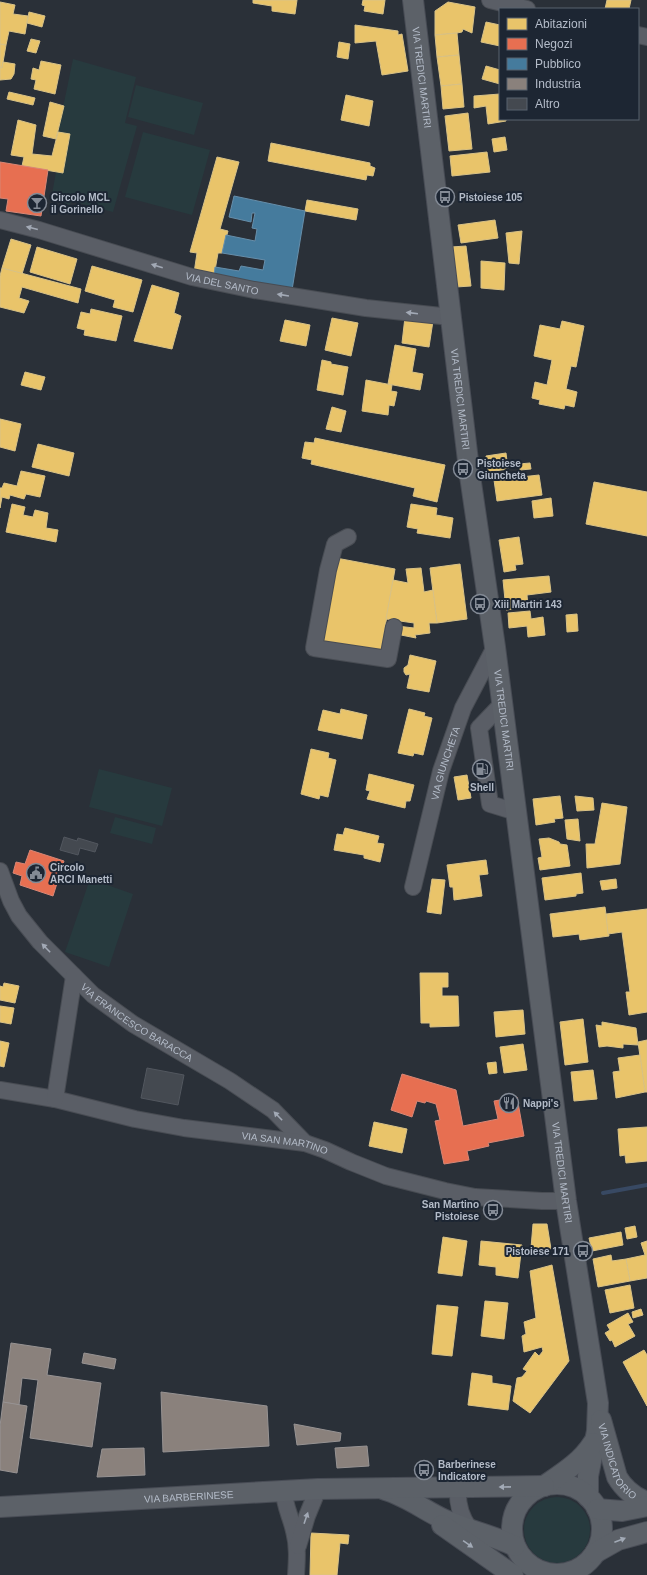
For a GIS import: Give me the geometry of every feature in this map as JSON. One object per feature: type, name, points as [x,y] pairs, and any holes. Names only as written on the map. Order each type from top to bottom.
[{"type":"main road","name":"VIA TREDICI MARTIRI","points":[[412,0],[469,469],[495,647],[566,1201],[599,1411],[596,1439],[588,1476],[593,1503]]},
{"type":"main road","name":"VIA INDICATORIO","points":[[599,1411],[617,1477],[622,1485],[631,1493],[647,1502]]},
{"type":"main road","points":[[596,1439],[585,1454],[572,1466],[544,1486],[534,1490],[526,1497],[516,1510],[512,1525],[512,1536],[515,1546],[521,1556],[538,1570],[550,1574],[562,1574],[575,1570],[586,1563],[595,1553],[618,1540],[647,1532]]},
{"type":"main road","points":[[544,1486],[564,1485],[577,1489],[593,1503],[601,1521],[602,1534],[589,1575]]},
{"type":"main road","name":"VIA BARBERINESE","points":[[0,1508],[318,1489],[378,1487],[458,1488],[544,1486]]},
{"type":"main road","name":"VIA BARBERINESE","points":[[378,1487],[401,1496],[444,1519],[493,1536],[515,1546]]},
{"type":"main road","name":"VIA INDICATORIO","points":[[593,1503],[622,1512],[647,1506]]},
{"type":"main road","name":"VIA BARBERINESE","points":[[415,1504],[453,1534],[513,1575]]},
{"type":"street","points":[[490,0],[523,8]]},
{"type":"street","name":"VIA DEL SANTO","points":[[0,220],[39,230],[192,277],[254,290],[366,308],[450,318]]},
{"type":"street","points":[[348,537],[335,544],[328,570],[314,648],[388,659],[394,627]]},
{"type":"street","name":"VIA GIUNCHETA","points":[[413,887],[441,771],[462,708],[495,647]]},
{"type":"street","name":"VIA FRANCESCO BARACCA","points":[[0,871],[11,901],[19,916],[40,942],[98,998],[133,1024],[230,1081],[273,1110],[305,1144]]},
{"type":"street","points":[[55,1099],[74,976]]},
{"type":"street","name":"VIA SAN MARTINO","points":[[0,1090],[55,1099],[135,1119],[184,1128],[305,1144],[325,1150],[386,1176],[475,1197],[566,1201]]},
{"type":"street","points":[[458,1488],[460,1510],[469,1528]]},
{"type":"street","points":[[297,1548],[307,1516],[318,1489]]},
{"type":"street","points":[[284,1491],[285,1505],[294,1531],[297,1548],[296,1575]]},
{"type":"green space","points":[[73,59],[136,77],[125,123],[137,126],[113,212],[71,201],[70,205],[51,200],[56,172],[63,173],[70,135],[58,132]]},
{"type":"green space","points":[[136,85],[203,103],[194,135],[128,117]]},
{"type":"green space","points":[[143,132],[210,150],[192,215],[125,197]]},
{"type":"green space","points":[[99,769],[172,788],[162,826],[89,807]]},
{"type":"green space","points":[[115,817],[156,828],[152,844],[110,833]]},
{"type":"green space","points":[[90,879],[133,894],[109,967],[65,952]]},
{"type":"green space","points":[[557,1497],[570,1500],[580,1507],[587,1517],[590,1530],[587,1543],[580,1553],[570,1560],[557,1563],[544,1560],[534,1553],[527,1543],[524,1530],[527,1517],[534,1507],[544,1500]]},
{"type":"building: Abitazioni","points":[[253,0],[297,0],[295,14],[272,11],[272,6],[253,3]]},
{"type":"building: Abitazioni","points":[[363,0],[385,0],[383,14],[364,11],[365,6],[362,5]]},
{"type":"building: Abitazioni","points":[[607,0],[631,0],[629,8],[605,8]]},
{"type":"building: Abitazioni","points":[[0,2],[15,5],[13,14],[28,16],[25,34],[9,31],[6,45],[0,44]]},
{"type":"building: Abitazioni","points":[[448,2],[475,7],[472,33],[463,29],[462,32],[435,35],[435,11]]},
{"type":"building: Abitazioni","points":[[29,12],[45,16],[42,27],[27,23]]},
{"type":"building: Abitazioni","points":[[486,22],[499,25],[499,46],[481,42]]},
{"type":"building: Abitazioni","points":[[355,25],[398,31],[398,35],[402,34],[408,71],[382,75],[376,41],[355,43]]},
{"type":"building: Abitazioni","points":[[457,33],[459,55],[437,57],[435,35]]},
{"type":"building: Abitazioni","points":[[31,39],[40,41],[36,53],[27,51]]},
{"type":"building: Abitazioni","points":[[339,42],[350,44],[348,59],[337,57]]},
{"type":"building: Abitazioni","points":[[0,44],[6,45],[2,68],[0,67]]},
{"type":"building: Abitazioni","points":[[459,55],[462,84],[441,86],[437,57]]},
{"type":"building: Abitazioni","points":[[41,61],[61,65],[55,94],[34,89],[36,80],[31,79],[33,68],[39,70]]},
{"type":"building: Abitazioni","points":[[3,62],[15,64],[14,74],[11,79],[0,80],[0,67],[2,68]]},
{"type":"building: Abitazioni","points":[[486,66],[499,70],[499,84],[482,79]]},
{"type":"building: Abitazioni","points":[[462,84],[464,107],[443,109],[441,86]]},
{"type":"building: Abitazioni","points":[[9,92],[35,98],[33,105],[7,99]]},
{"type":"building: Abitazioni","points":[[499,94],[499,120],[506,121],[488,124],[486,106],[474,108],[474,96]]},
{"type":"building: Abitazioni","points":[[346,95],[373,101],[369,126],[341,120]]},
{"type":"building: Abitazioni","points":[[50,102],[64,106],[56,139],[43,136]]},
{"type":"building: Abitazioni","points":[[468,113],[472,149],[449,151],[445,116]]},
{"type":"building: Abitazioni","points":[[18,120],[36,125],[32,154],[52,156],[58,132],[70,134],[63,173],[22,166],[24,157],[11,155]]},
{"type":"building: Abitazioni","points":[[505,137],[507,150],[494,152],[492,139]]},
{"type":"building: Abitazioni","points":[[271,143],[370,163],[370,166],[375,168],[373,176],[367,175],[366,180],[268,161]]},
{"type":"building: Abitazioni","points":[[487,152],[490,172],[452,176],[450,156]]},
{"type":"building: Abitazioni","points":[[217,157],[239,162],[220,229],[228,231],[222,253],[218,253],[214,276],[194,273],[197,253],[190,252]]},
{"type":"building: Abitazioni","points":[[307,200],[358,209],[356,220],[305,211]]},
{"type":"building: Abitazioni","points":[[495,220],[498,238],[461,243],[458,225]]},
{"type":"building: Abitazioni","points":[[522,231],[519,264],[509,263],[506,233]]},
{"type":"building: Abitazioni","points":[[11,239],[31,245],[22,274],[2,268]]},
{"type":"building: Abitazioni","points":[[466,246],[471,286],[456,287],[451,247]]},
{"type":"building: Abitazioni","points":[[37,247],[77,259],[70,284],[30,272]]},
{"type":"building: Abitazioni","points":[[481,261],[505,263],[504,290],[481,288]]},
{"type":"building: Abitazioni","points":[[92,266],[142,280],[133,312],[113,307],[115,300],[85,291]]},
{"type":"building: Abitazioni","points":[[2,268],[81,289],[78,303],[22,287],[19,298],[29,301],[24,313],[0,307],[0,276]]},
{"type":"building: Abitazioni","points":[[152,285],[179,293],[174,313],[181,316],[172,349],[134,341]]},
{"type":"building: Abitazioni","points":[[91,309],[122,316],[116,341],[84,335],[85,330],[77,328],[81,312],[90,314]]},
{"type":"building: Abitazioni","points":[[405,317],[433,321],[429,347],[402,343]]},
{"type":"building: Abitazioni","points":[[332,318],[358,323],[351,356],[325,350]]},
{"type":"building: Abitazioni","points":[[285,320],[310,325],[306,346],[280,341]]},
{"type":"building: Abitazioni","points":[[562,321],[584,326],[576,367],[571,366],[566,389],[577,392],[574,407],[565,405],[564,409],[539,404],[540,400],[532,398],[535,382],[547,385],[552,360],[534,356],[540,325],[560,329]]},
{"type":"building: Abitazioni","points":[[395,345],[416,349],[412,372],[423,374],[420,390],[388,384]]},
{"type":"building: Abitazioni","points":[[322,360],[331,362],[331,364],[348,367],[343,395],[317,390]]},
{"type":"building: Abitazioni","points":[[25,372],[45,377],[41,390],[21,385]]},
{"type":"building: Abitazioni","points":[[366,380],[392,385],[391,391],[397,392],[394,406],[389,405],[388,415],[362,411]]},
{"type":"building: Abitazioni","points":[[332,407],[346,411],[341,432],[326,429]]},
{"type":"building: Abitazioni","points":[[0,419],[21,424],[15,451],[0,447]]},
{"type":"building: Abitazioni","points":[[315,438],[445,465],[437,502],[413,496],[415,488],[311,464],[312,460],[302,458],[305,442],[314,443]]},
{"type":"building: Abitazioni","points":[[38,444],[74,453],[69,476],[32,467]]},
{"type":"building: Abitazioni","points":[[506,453],[508,469],[488,472],[486,456]]},
{"type":"building: Abitazioni","points":[[530,463],[531,469],[520,470],[519,464]]},
{"type":"building: Abitazioni","points":[[21,471],[45,476],[40,497],[26,494],[24,499],[10,495],[9,499],[2,497],[0,508],[0,488],[2,488],[4,483],[17,486]]},
{"type":"building: Abitazioni","points":[[539,475],[542,495],[497,501],[494,480]]},
{"type":"building: Abitazioni","points":[[594,482],[647,492],[647,536],[586,524]]},
{"type":"building: Abitazioni","points":[[551,498],[553,516],[534,518],[532,501]]},
{"type":"building: Abitazioni","points":[[12,504],[25,507],[23,515],[33,517],[35,510],[48,513],[46,528],[58,530],[56,542],[6,532]]},
{"type":"building: Abitazioni","points":[[411,504],[437,508],[436,515],[453,518],[450,538],[417,533],[418,529],[407,527]]},
{"type":"building: Abitazioni","points":[[519,537],[523,564],[515,565],[516,570],[504,572],[499,540]]},
{"type":"building: Abitazioni","points":[[336,558],[395,569],[380,657],[320,646]]},
{"type":"building: Abitazioni","points":[[460,564],[467,619],[437,623],[430,568]]},
{"type":"building: Abitazioni","points":[[421,568],[424,592],[433,590],[437,623],[429,623],[430,633],[415,635],[416,638],[396,634],[397,626],[414,628],[414,623],[386,619],[393,580],[408,583],[406,569]]},
{"type":"building: Abitazioni","points":[[549,576],[551,592],[527,595],[528,607],[506,610],[503,580]]},
{"type":"building: Abitazioni","points":[[530,611],[531,619],[543,617],[545,635],[528,637],[527,626],[509,628],[508,613]]},
{"type":"building: Abitazioni","points":[[577,614],[578,631],[567,632],[566,615]]},
{"type":"building: Abitazioni","points":[[410,655],[436,661],[429,692],[407,688],[410,674],[406,675],[404,668],[408,665]]},
{"type":"building: Abitazioni","points":[[341,709],[367,715],[362,739],[318,730],[323,710],[340,714]]},
{"type":"building: Abitazioni","points":[[409,709],[425,713],[424,716],[432,718],[423,755],[414,753],[413,756],[398,753]]},
{"type":"building: Abitazioni","points":[[311,749],[329,753],[328,758],[336,760],[328,797],[320,795],[319,799],[301,794]]},
{"type":"building: Abitazioni","points":[[369,774],[414,785],[410,801],[406,801],[405,808],[367,799],[370,791],[366,790]]},
{"type":"building: Abitazioni","points":[[467,775],[471,798],[458,800],[454,777]]},
{"type":"building: Abitazioni","points":[[560,796],[563,818],[554,819],[555,822],[536,825],[533,799]]},
{"type":"building: Abitazioni","points":[[575,796],[593,798],[594,810],[577,811]]},
{"type":"building: Abitazioni","points":[[602,803],[627,807],[620,864],[587,868],[586,844],[595,844]]},
{"type":"building: Abitazioni","points":[[578,819],[580,841],[567,839],[565,820]]},
{"type":"building: Abitazioni","points":[[345,828],[379,836],[377,843],[384,844],[380,862],[364,858],[364,855],[334,850],[337,834],[343,835]]},
{"type":"building: Abitazioni","points":[[549,838],[559,842],[560,844],[567,845],[570,866],[540,870],[538,858],[542,857],[539,839]]},
{"type":"building: Abitazioni","points":[[486,860],[488,874],[479,875],[482,896],[454,900],[453,887],[450,887],[447,865]]},
{"type":"building: Abitazioni","points":[[581,873],[583,893],[576,894],[576,896],[545,900],[542,878]]},
{"type":"building: Abitazioni","points":[[432,879],[445,880],[441,914],[427,912]]},
{"type":"building: Abitazioni","points":[[616,879],[617,888],[602,890],[600,881]]},
{"type":"building: Abitazioni","points":[[605,907],[609,936],[580,940],[579,934],[553,937],[550,914]]},
{"type":"building: Abitazioni","points":[[647,909],[647,1012],[629,1015],[626,992],[630,992],[622,932],[608,934],[606,914]]},
{"type":"building: Abitazioni","points":[[420,973],[448,973],[448,987],[442,987],[442,996],[458,996],[459,1026],[430,1027],[430,1023],[421,1023]]},
{"type":"building: Abitazioni","points":[[4,983],[19,986],[15,1003],[0,1000],[0,986],[3,987]]},
{"type":"building: Abitazioni","points":[[0,1006],[14,1008],[11,1024],[0,1022]]},
{"type":"building: Abitazioni","points":[[523,1010],[525,1034],[496,1037],[494,1012]]},
{"type":"building: Abitazioni","points":[[583,1019],[588,1062],[565,1065],[560,1022]]},
{"type":"building: Abitazioni","points":[[602,1022],[636,1028],[638,1045],[623,1044],[623,1048],[607,1046],[599,1047],[596,1025],[602,1026]]},
{"type":"building: Abitazioni","points":[[647,1040],[647,1092],[645,1092],[638,1042]]},
{"type":"building: Abitazioni","points":[[0,1041],[9,1043],[4,1067],[0,1066]]},
{"type":"building: Abitazioni","points":[[523,1044],[527,1070],[504,1073],[500,1047]]},
{"type":"building: Abitazioni","points":[[640,1055],[645,1092],[616,1098],[613,1072],[620,1071],[618,1058]]},
{"type":"building: Abitazioni","points":[[496,1062],[497,1073],[489,1074],[487,1063]]},
{"type":"building: Abitazioni","points":[[593,1070],[597,1099],[574,1101],[571,1072]]},
{"type":"building: Abitazioni","points":[[374,1122],[407,1129],[402,1153],[369,1146]]},
{"type":"building: Abitazioni","points":[[647,1127],[647,1161],[626,1163],[625,1155],[620,1156],[618,1129]]},
{"type":"building: Abitazioni","points":[[533,1224],[547,1224],[551,1249],[531,1248]]},
{"type":"building: Abitazioni","points":[[635,1226],[637,1237],[627,1239],[625,1228]]},
{"type":"building: Abitazioni","points":[[621,1232],[623,1245],[592,1251],[589,1238]]},
{"type":"building: Abitazioni","points":[[443,1237],[467,1241],[462,1276],[438,1273]]},
{"type":"building: Abitazioni","points":[[481,1241],[522,1245],[518,1278],[496,1275],[496,1267],[479,1265]]},
{"type":"building: Abitazioni","points":[[647,1241],[647,1278],[630,1281],[626,1259],[645,1255],[641,1243]]},
{"type":"building: Abitazioni","points":[[611,1255],[612,1261],[626,1259],[630,1281],[598,1287],[593,1259]]},
{"type":"building: Abitazioni","points":[[552,1265],[569,1361],[530,1413],[513,1401],[517,1378],[522,1377],[527,1371],[523,1369],[535,1352],[539,1356],[543,1351],[542,1347],[524,1352],[522,1336],[526,1334],[524,1322],[536,1318],[530,1271]]},
{"type":"building: Abitazioni","points":[[630,1285],[634,1308],[610,1313],[605,1290]]},
{"type":"building: Abitazioni","points":[[485,1301],[508,1303],[504,1339],[481,1336]]},
{"type":"building: Abitazioni","points":[[437,1305],[458,1307],[452,1356],[432,1354]]},
{"type":"building: Abitazioni","points":[[641,1309],[643,1315],[633,1318],[632,1312]]},
{"type":"building: Abitazioni","points":[[628,1313],[633,1322],[628,1324],[635,1336],[615,1347],[612,1340],[610,1341],[605,1333],[610,1330],[607,1325]]},
{"type":"building: Abitazioni","points":[[644,1350],[647,1355],[647,1406],[623,1362]]},
{"type":"building: Abitazioni","points":[[472,1373],[492,1376],[492,1383],[511,1386],[508,1410],[468,1405]]},
{"type":"building: Abitazioni","points":[[311,1533],[349,1535],[348,1544],[340,1543],[337,1575],[310,1575]]},
{"type":"building: Negozi","points":[[0,162],[48,170],[41,216],[6,211],[8,199],[0,198]]},
{"type":"building: Negozi","points":[[30,850],[64,861],[53,896],[20,885],[22,876],[13,873],[16,862],[25,864]]},
{"type":"building: Negozi","points":[[402,1074],[456,1090],[463,1126],[498,1119],[494,1101],[517,1097],[524,1136],[488,1143],[489,1146],[467,1151],[469,1160],[444,1164],[435,1121],[440,1120],[436,1104],[426,1101],[425,1103],[417,1101],[412,1117],[391,1110]]},
{"type":"building: Pubblico","points":[[234,196],[305,211],[292,290],[214,276],[215,267],[239,271],[241,266],[263,270],[265,260],[222,253],[226,235],[255,241],[257,229],[252,228],[255,213],[252,213],[251,222],[229,217]]},
{"type":"building: Industria","points":[[11,1343],[51,1349],[47,1375],[101,1383],[92,1447],[30,1438],[38,1380],[22,1378],[19,1405],[3,1402]]},
{"type":"building: Industria","points":[[84,1353],[116,1359],[114,1369],[82,1363]]},
{"type":"building: Industria","points":[[161,1392],[267,1406],[269,1446],[163,1452]]},
{"type":"building: Industria","points":[[3,1402],[27,1406],[17,1473],[0,1470],[0,1426]]},
{"type":"building: Industria","points":[[294,1424],[341,1433],[340,1441],[297,1445]]},
{"type":"building: Industria","points":[[367,1446],[369,1466],[337,1468],[335,1448]]},
{"type":"building: Industria","points":[[144,1448],[145,1475],[97,1477],[102,1449]]},
{"type":"building: Altro","points":[[64,837],[77,841],[78,838],[98,844],[95,852],[80,848],[78,855],[60,850]]},
{"type":"building: Altro","points":[[147,1068],[184,1075],[178,1105],[141,1098]]},
{"type":"waterway","points":[[603,1193],[647,1185]]},
{"type":"place","name":"Pistoiese 105","points":[[445,197]]},
{"type":"place","name":"Circolo MCL il Gorinello","points":[[37,203]]},
{"type":"place","name":"Pistoiese Giuncheta","points":[[463,469]]},
{"type":"place","name":"Xiii Martiri 143","points":[[480,604]]},
{"type":"place","name":"Shell","points":[[482,769]]},
{"type":"place","name":"Circolo ARCI Manetti","points":[[36,873]]},
{"type":"place","name":"Nappi's","points":[[509,1103]]},
{"type":"place","name":"San Martino Pistoiese","points":[[493,1210]]},
{"type":"place","name":"Pistoiese 171","points":[[583,1251]]},
{"type":"place","name":"Barberinese Indicatore","points":[[424,1470]]}]
